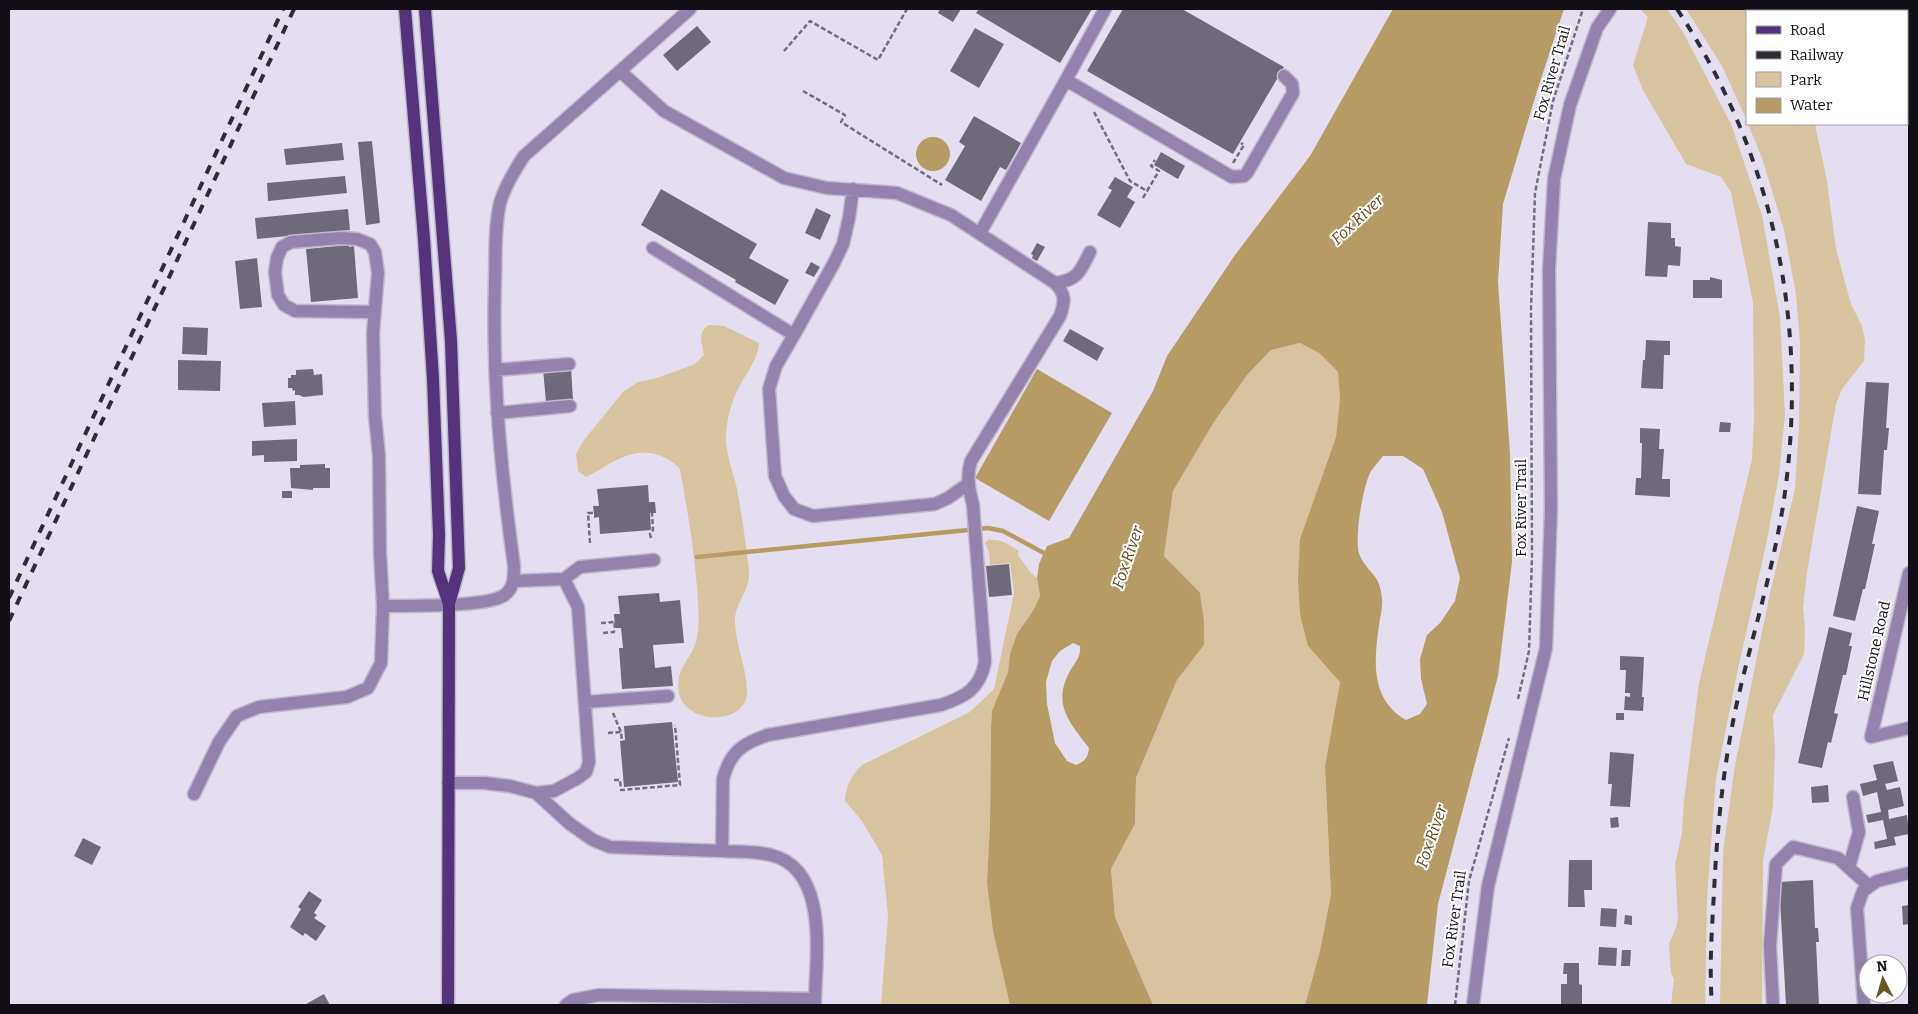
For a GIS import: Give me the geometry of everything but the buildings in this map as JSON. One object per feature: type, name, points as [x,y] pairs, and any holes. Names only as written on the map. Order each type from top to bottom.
[{"type":"main road","points":[[404,9],[432,359],[438,571],[449,604]]},
{"type":"main road","points":[[424,9],[446,264],[455,420],[459,568],[449,604],[448,1005]]},
{"type":"street","points":[[383,606],[420,607],[490,601],[510,590],[514,581],[514,566],[497,412],[494,323],[497,223],[506,187],[524,156],[690,9]]},
{"type":"street","points":[[980,234],[1104,9]]},
{"type":"street","points":[[1473,1005],[1488,886],[1546,648],[1551,509],[1549,270],[1554,179],[1570,105],[1597,28],[1610,9]]},
{"type":"street","points":[[620,71],[664,111],[784,178],[827,188],[897,193],[950,214],[1055,283],[1064,295],[1060,316],[971,461],[968,469],[968,484],[973,505],[985,662],[977,684],[968,693],[956,700],[941,705],[768,735],[742,746],[732,756],[723,779],[722,851]]},
{"type":"street","points":[[1066,80],[1232,177],[1244,176],[1247,173],[1293,93],[1292,84],[1284,76]]},
{"type":"street","points":[[853,189],[843,244],[776,366],[770,389],[775,476],[784,496],[794,509],[812,516],[935,504],[948,498],[968,484]]},
{"type":"street","points":[[194,794],[219,742],[237,716],[259,707],[347,697],[368,688],[381,664],[383,606],[380,552],[379,456],[375,407],[374,312],[378,273],[375,252],[370,244],[357,239],[341,238],[291,242],[282,247],[277,258],[275,272],[278,295],[284,305],[295,311],[374,312]]},
{"type":"street","points":[[653,248],[794,335]]},
{"type":"street","points":[[1055,283],[1072,279],[1080,273],[1090,252]]},
{"type":"street","points":[[496,370],[569,364]]},
{"type":"street","points":[[497,412],[570,406]]},
{"type":"street","points":[[514,581],[564,579],[580,567],[654,560]]},
{"type":"street","name":"Hillstone Road","points":[[1909,573],[1871,737],[1909,728]]},
{"type":"street","points":[[448,783],[502,785],[536,793],[554,791],[573,782],[586,772],[589,762],[578,607],[564,579]]},
{"type":"street","points":[[585,702],[668,696]]},
{"type":"street","points":[[536,793],[570,824],[593,840],[610,847],[722,851],[772,856],[792,866],[805,883],[813,900],[816,922],[815,1002],[599,995],[573,1000],[566,1005]]},
{"type":"street","points":[[1849,868],[1859,832],[1853,797]]},
{"type":"street","points":[[1773,1005],[1770,946],[1776,864],[1793,847],[1838,858],[1869,886]]},
{"type":"street","points":[[1864,1005],[1857,908],[1863,891],[1869,886],[1877,881],[1909,873]]},
{"type":"path","points":[[784,51],[810,21],[878,60],[907,9]]},
{"type":"path","name":"Fox River Trail","points":[[1518,700],[1529,651],[1532,558],[1531,310],[1535,193],[1553,101],[1584,9]]},
{"type":"path","points":[[803,91],[845,115],[841,122],[942,185]]},
{"type":"path","points":[[1083,91],[1130,181],[1147,191]]},
{"type":"path","points":[[1232,164],[1244,144],[1241,143]]},
{"type":"path","points":[[1143,198],[1159,171],[1151,166],[1155,160]]},
{"type":"path","points":[[590,543],[588,513],[594,512]]},
{"type":"path","points":[[651,538],[650,534],[653,530],[652,513]]},
{"type":"path","points":[[601,624],[615,622],[614,632],[602,633]]},
{"type":"path","points":[[611,709],[621,732],[622,740]]},
{"type":"path","points":[[614,780],[620,780],[621,790],[680,785],[674,725]]},
{"type":"path","points":[[608,733],[621,732]]},
{"type":"path","name":"Fox River Trail","points":[[1454,1005],[1469,882],[1509,737]]},
{"type":"green space","points":[[1640,9],[1667,9],[1683,32],[1731,124],[1762,215],[1780,317],[1785,414],[1779,475],[1766,545],[1716,778],[1707,898],[1705,1005],[1671,1005],[1674,979],[1671,973],[1669,944],[1678,919],[1675,864],[1682,833],[1684,801],[1699,683],[1752,459],[1754,419],[1753,303],[1731,192],[1721,177],[1686,164],[1643,90],[1633,65],[1648,17]]},
{"type":"green space","points":[[1686,9],[1838,9],[1746,10],[1746,119],[1722,66]]},
{"type":"green space","points":[[1748,125],[1815,125],[1827,181],[1836,249],[1851,304],[1862,326],[1865,340],[1864,361],[1842,389],[1836,404],[1807,572],[1803,608],[1805,629],[1804,654],[1773,715],[1775,750],[1773,806],[1763,861],[1762,1005],[1720,1005],[1723,852],[1735,765],[1770,593],[1795,489],[1799,427],[1800,343],[1796,294],[1784,230],[1762,158]]},
{"type":"green space","points":[[709,325],[724,326],[759,343],[754,360],[734,398],[726,434],[728,455],[741,509],[749,571],[748,583],[735,618],[736,636],[745,673],[747,692],[744,703],[737,711],[727,716],[716,717],[704,716],[693,711],[684,704],[679,693],[679,677],[695,645],[699,619],[694,558],[680,469],[665,457],[639,453],[621,458],[586,477],[578,471],[576,454],[584,440],[623,392],[638,382],[657,378],[695,364],[704,355],[702,334]]},
{"type":"green space","points":[[1300,343],[1319,353],[1338,372],[1340,398],[1336,437],[1300,539],[1308,646],[1340,681],[1325,766],[1331,894],[1320,951],[1305,1005],[1153,1005],[1115,917],[1111,869],[1135,824],[1136,778],[1177,680],[1204,645],[1199,593],[1164,556],[1173,491],[1214,422],[1247,375],[1271,350]]},
{"type":"green space","points":[[988,540],[1001,541],[1019,551],[1018,555],[1037,578],[1040,596],[1034,609],[1017,634],[1010,654],[1008,672],[992,711],[987,883],[993,931],[1010,1005],[881,1005],[888,916],[882,855],[862,821],[845,801],[848,785],[862,765],[970,712],[994,689],[1014,593],[1010,563],[990,565],[989,552],[985,543]]},
{"type":"water","name":"Fox River","points":[[1393,9],[1564,9],[1503,204],[1498,282],[1510,453],[1512,562],[1498,676],[1438,904],[1427,1005],[1305,1005],[1320,951],[1331,894],[1325,766],[1340,682],[1308,646],[1300,614],[1298,579],[1300,539],[1336,437],[1340,398],[1338,372],[1319,353],[1300,343],[1271,350],[1247,375],[1214,422],[1173,491],[1164,556],[1200,593],[1204,622],[1204,645],[1177,680],[1136,778],[1135,824],[1111,869],[1115,917],[1153,1005],[1010,1005],[993,931],[987,883],[990,825],[991,726],[992,711],[1008,672],[1010,654],[1017,634],[1034,609],[1040,596],[1037,578],[1039,564],[1047,546],[1069,538],[1153,391],[1167,356],[1235,255],[1310,156]],"holes":[[[1383,456],[1403,456],[1423,469],[1442,512],[1460,578],[1455,601],[1440,623],[1427,635],[1420,659],[1421,679],[1427,704],[1420,714],[1406,720],[1394,711],[1380,690],[1377,678],[1376,652],[1382,605],[1381,590],[1377,579],[1363,562],[1358,549],[1358,527],[1365,488],[1371,471]],[[1073,643],[1080,646],[1080,653],[1065,683],[1063,703],[1069,721],[1089,748],[1086,759],[1076,765],[1067,761],[1055,743],[1047,704],[1046,682],[1052,661],[1060,651]]]},
{"type":"water","points":[[933,137],[940,138],[945,142],[949,147],[949,161],[945,166],[940,170],[933,171],[926,170],[921,166],[917,161],[916,154],[917,147],[921,142],[926,138]]},
{"type":"water","points":[[1037,369],[1112,413],[1049,521],[975,478]]},
{"type":"waterway","points":[[697,557],[988,528],[1003,531],[1044,553]]},
{"type":"railway","points":[[9,598],[283,9]]},
{"type":"railway","points":[[9,621],[294,9]]},
{"type":"railway","points":[[1677,9],[1711,66],[1739,125],[1761,185],[1777,247],[1787,311],[1792,375],[1790,440],[1783,506],[1767,582],[1731,730],[1721,799],[1712,920],[1712,1005]]}]
